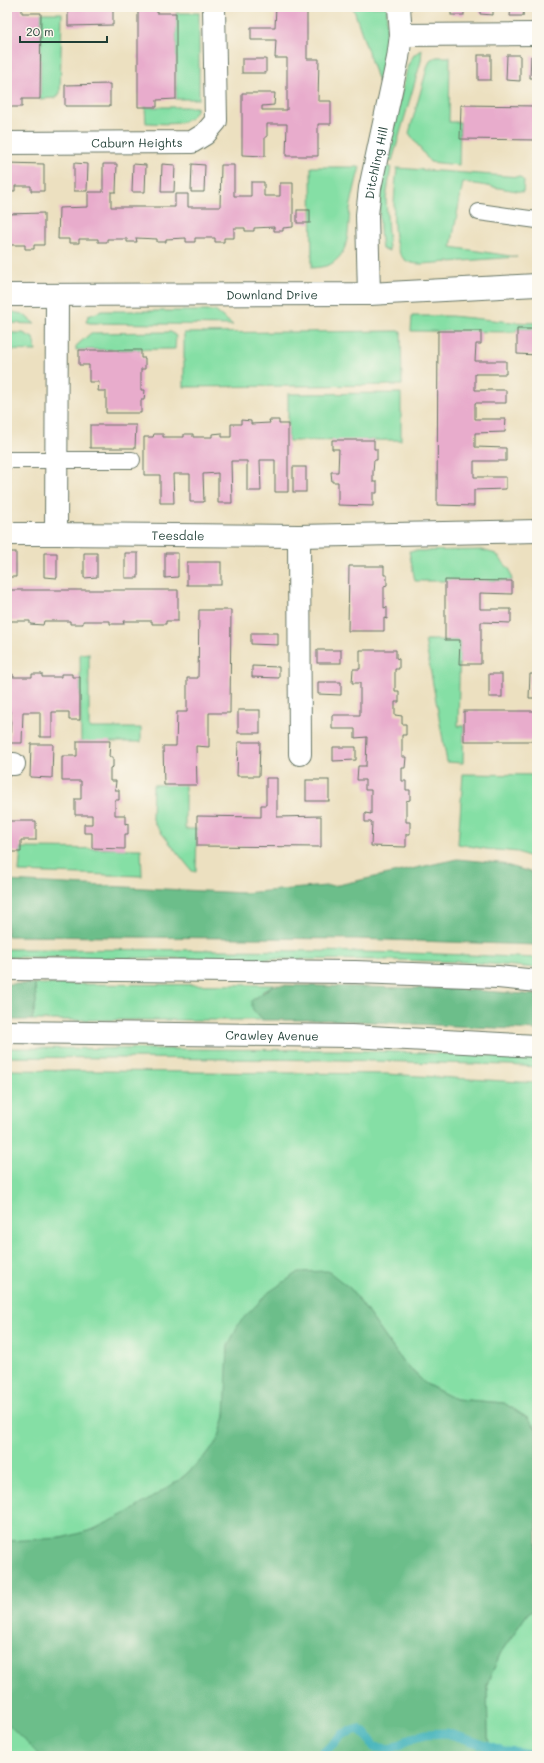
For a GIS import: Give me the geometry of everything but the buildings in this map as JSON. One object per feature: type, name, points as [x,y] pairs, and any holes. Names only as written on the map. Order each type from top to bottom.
[{"type":"street","name":"Caburn Heights","points":[[7,143],[192,142],[205,134],[216,121],[214,7]]},
{"type":"street","name":"Ditchling Hill","points":[[369,294],[367,215],[370,188],[394,82],[401,34],[399,7]]},
{"type":"street","points":[[401,34],[537,34]]},
{"type":"street","name":"Downland Drive","points":[[7,295],[369,294],[537,285]]},
{"type":"street","points":[[56,534],[57,295]]},
{"type":"street","name":"Teesdale","points":[[7,534],[299,536],[537,531]]},
{"type":"street","points":[[299,536],[300,754]]},
{"type":"street","points":[[7,969],[355,972],[498,977],[537,980]]},
{"type":"street","name":"Crawley Avenue","points":[[7,1032],[351,1036],[537,1046]]},
{"type":"lane","points":[[479,212],[537,220]]},
{"type":"lane","points":[[7,460],[132,460]]},
{"type":"green space","points":[[353,7],[387,7],[386,50],[382,83],[378,82]]},
{"type":"green space","points":[[41,13],[62,13],[60,93],[56,98],[40,99]]},
{"type":"green space","points":[[176,13],[199,13],[199,99],[176,99]]},
{"type":"green space","points":[[422,49],[421,61],[392,161],[386,159],[408,65],[414,55]]},
{"type":"green space","points":[[437,57],[450,57],[449,122],[460,122],[459,165],[430,162],[409,133],[428,65],[431,59]]},
{"type":"green space","points":[[145,107],[197,107],[194,114],[189,119],[183,122],[168,124],[146,123]]},
{"type":"green space","points":[[385,166],[391,167],[386,199],[389,251],[382,249],[380,227],[380,198]]},
{"type":"green space","points":[[311,167],[360,167],[350,209],[346,244],[343,251],[333,263],[312,268]]},
{"type":"green space","points":[[397,168],[520,177],[524,181],[523,192],[463,182],[451,247],[517,257],[422,264],[412,263],[404,259],[399,252],[394,230],[394,202]]},
{"type":"green space","points":[[7,311],[23,314],[35,324],[7,323]]},
{"type":"green space","points":[[102,311],[215,311],[233,325],[86,322],[88,316]]},
{"type":"green space","points":[[412,316],[451,316],[537,323],[537,329],[517,329],[516,332],[411,331]]},
{"type":"green space","points":[[401,331],[402,385],[184,387],[184,333]]},
{"type":"green space","points":[[171,332],[176,336],[175,349],[76,350],[76,346],[91,333]]},
{"type":"green space","points":[[7,333],[23,333],[33,338],[36,351],[7,350]]},
{"type":"green space","points":[[401,393],[401,440],[288,441],[288,394]]},
{"type":"green space","points":[[482,550],[496,554],[510,570],[512,581],[415,581],[409,551]]},
{"type":"green space","points":[[425,640],[460,640],[458,726],[464,726],[463,763],[447,762]]},
{"type":"green space","points":[[89,653],[89,728],[141,728],[141,742],[81,742],[80,654]]},
{"type":"green space","points":[[463,774],[537,775],[537,860],[518,852],[486,849],[458,844]]},
{"type":"green space","points":[[185,784],[185,829],[197,829],[196,872],[192,871],[156,826],[152,817],[153,785]]},
{"type":"green space","points":[[21,848],[141,849],[142,876],[19,872]]},
{"type":"green space","points":[[457,859],[499,863],[537,874],[537,945],[357,939],[7,936],[7,881],[243,893],[338,885]]},
{"type":"green space","points":[[7,949],[272,950],[471,955],[537,958],[537,968],[466,962],[390,960],[7,957]]},
{"type":"green space","points":[[7,984],[35,984],[36,1002],[32,1020],[7,1020]]},
{"type":"green space","points":[[35,984],[274,985],[263,991],[253,1010],[264,1020],[32,1020],[36,1002]]},
{"type":"green space","points":[[274,985],[457,989],[537,995],[537,1030],[332,1020],[264,1020],[253,1010],[251,1001]]},
{"type":"green space","points":[[7,1048],[340,1050],[510,1056],[537,1059],[537,1067],[341,1060],[7,1057]]},
{"type":"green space","points":[[7,1070],[386,1074],[537,1083],[537,1430],[529,1419],[504,1403],[455,1399],[426,1384],[403,1362],[351,1289],[228,1346],[226,1406],[219,1439],[215,1446],[207,1454],[170,1487],[136,1510],[81,1534],[55,1539],[7,1541]]},
{"type":"green space","points":[[328,1271],[351,1289],[403,1362],[426,1384],[455,1399],[504,1403],[529,1419],[537,1430],[537,1606],[528,1613],[501,1652],[487,1684],[488,1737],[491,1756],[40,1756],[7,1723],[7,1541],[61,1538],[92,1530],[131,1511],[181,1479],[205,1456],[218,1440],[225,1416],[228,1346],[239,1323],[269,1292],[299,1272]]},
{"type":"green space","points":[[537,1606],[537,1756],[491,1756],[488,1737],[487,1684],[501,1652],[528,1613]]},
{"type":"green space","points":[[7,1723],[40,1756],[7,1756]]},
{"type":"waterway","points":[[320,1756],[343,1734],[358,1729],[367,1735],[374,1747],[391,1749],[412,1738],[426,1734],[446,1733],[504,1752],[537,1754]]}]
